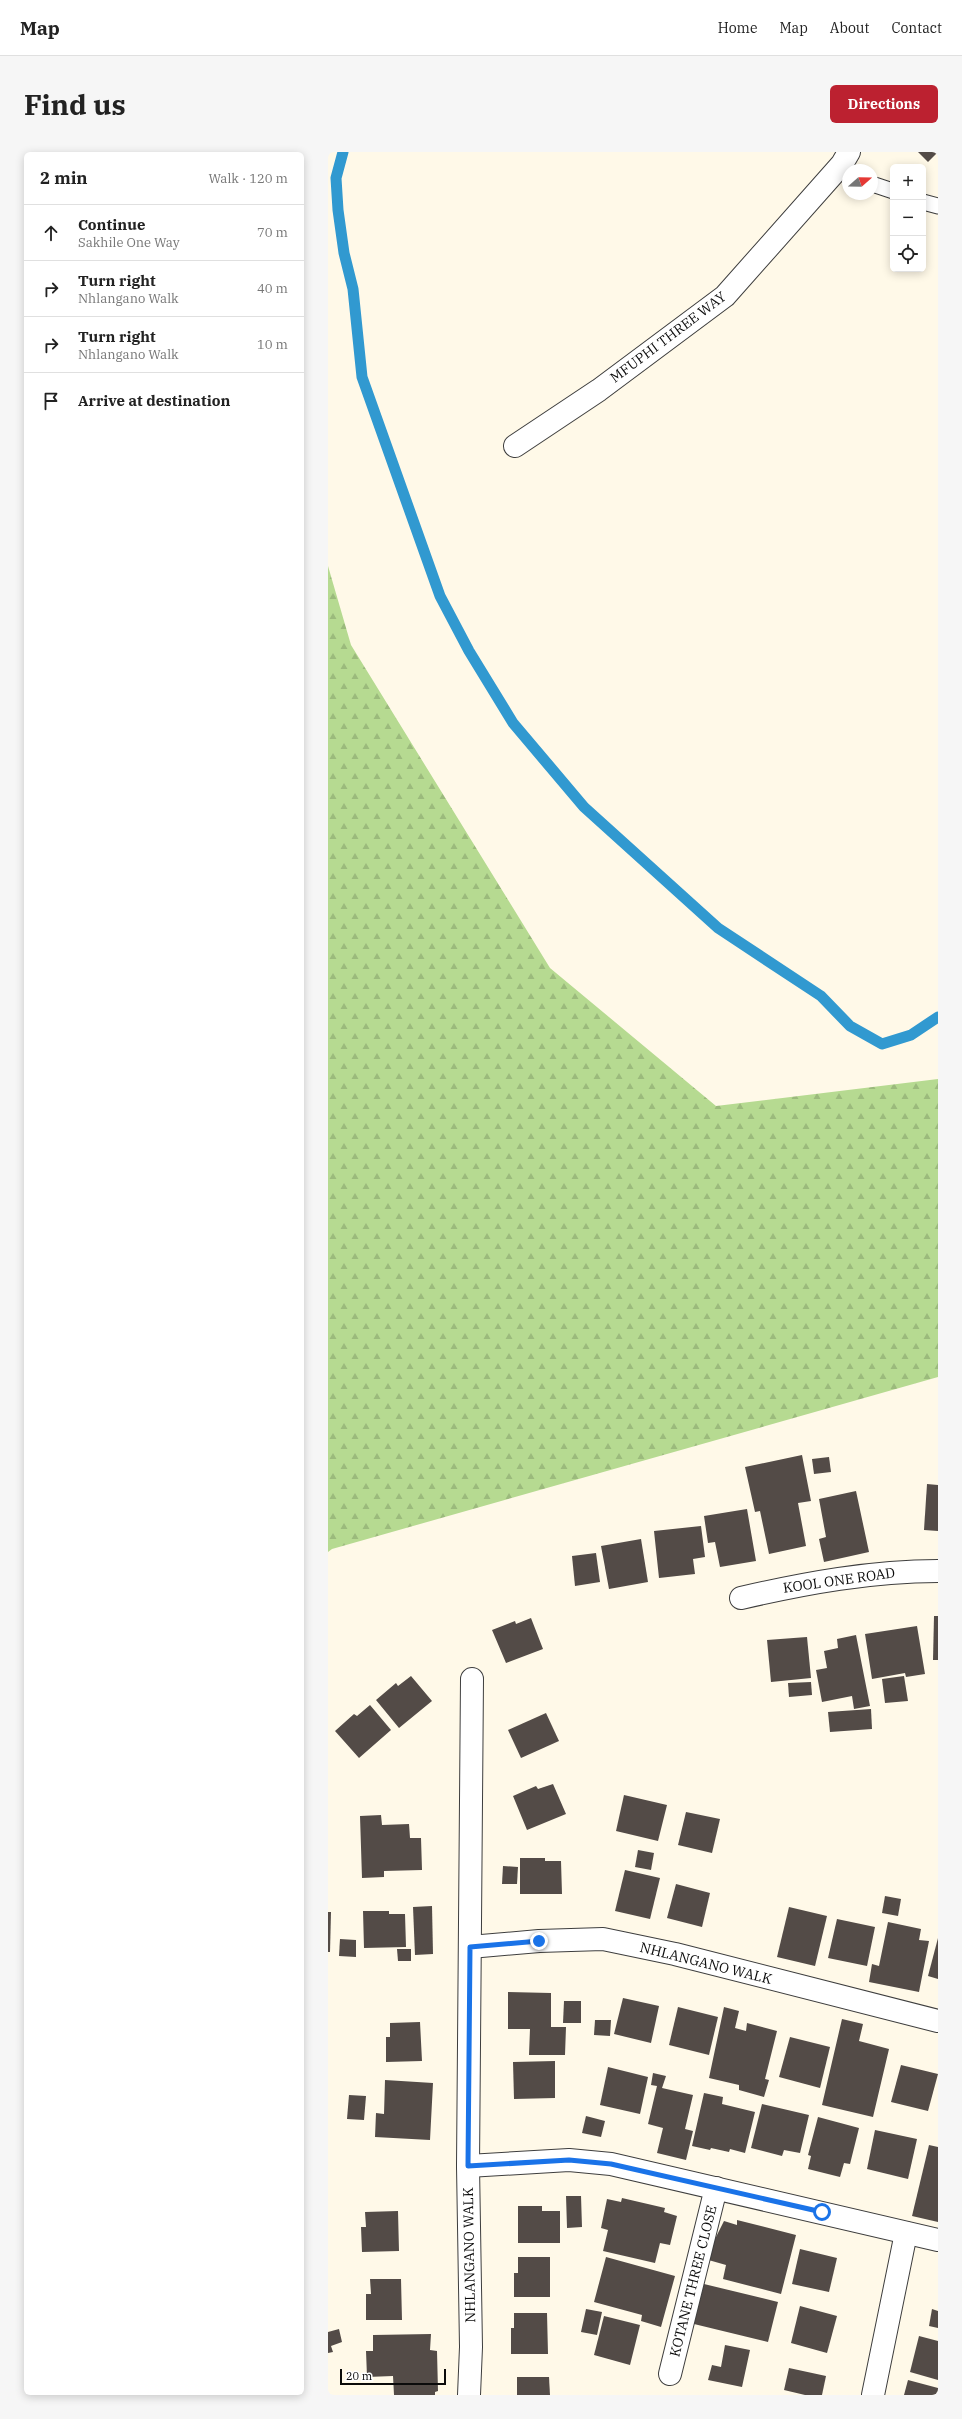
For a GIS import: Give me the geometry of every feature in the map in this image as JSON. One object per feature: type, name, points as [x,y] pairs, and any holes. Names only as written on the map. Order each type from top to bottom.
[{"type":"street","name":"MFUPHI THREE WAY","points":[[515,446],[599,390],[725,296],[848,162]]},
{"type":"street","name":"KOOL ONE ROAD","points":[[741,1598],[800,1584],[905,1571],[938,1571]]},
{"type":"street","name":"NHLANGANO WALK","points":[[468,2395],[471,2347],[468,2166],[472,1678]]},
{"type":"street","name":"NHLANGANO WALK","points":[[470,1947],[539,1941],[604,1940],[675,1954],[938,2021]]},
{"type":"street","points":[[468,2166],[576,2160],[611,2164],[938,2240]]},
{"type":"street","name":"KOTANE THREE CLOSE","points":[[670,2374],[716,2188]]},
{"type":"street","points":[[873,2395],[906,2233]]},
{"type":"lane","points":[[878,186],[890,190]]},
{"type":"lane","points":[[926,203],[938,206]]},
{"type":"green space","points":[[328,566],[351,645],[550,968],[716,1106],[938,1079],[938,1377],[332,1549],[328,1552]]},
{"type":"building","points":[[918,152],[938,152],[928,162]]},
{"type":"building","points":[[802,1455],[811,1501],[798,1503],[806,1546],[769,1554],[760,1511],[755,1512],[745,1467]]},
{"type":"building","points":[[829,1457],[831,1472],[814,1474],[812,1459]]},
{"type":"building","points":[[927,1484],[938,1485],[938,1531],[924,1530]]},
{"type":"building","points":[[856,1491],[869,1552],[824,1562],[819,1539],[826,1537],[819,1499]]},
{"type":"building","points":[[747,1509],[756,1561],[720,1567],[715,1542],[708,1543],[704,1516]]},
{"type":"building","points":[[701,1526],[705,1557],[693,1559],[695,1574],[659,1578],[654,1531]]},
{"type":"building","points":[[641,1539],[648,1582],[609,1589],[601,1546]]},
{"type":"building","points":[[596,1553],[600,1582],[575,1586],[572,1556]]},
{"type":"building","points":[[934,1616],[938,1616],[938,1660],[933,1660]]},
{"type":"building","points":[[531,1618],[543,1649],[506,1663],[492,1630],[515,1621],[516,1624]]},
{"type":"building","points":[[917,1626],[925,1674],[906,1677],[905,1673],[872,1679],[865,1634]]},
{"type":"building","points":[[856,1635],[870,1706],[854,1709],[852,1696],[822,1702],[816,1670],[827,1668],[824,1651],[838,1648],[837,1639]]},
{"type":"building","points":[[807,1637],[811,1678],[771,1682],[767,1640]]},
{"type":"building","points":[[411,1676],[432,1701],[399,1728],[376,1700],[396,1683],[398,1686]]},
{"type":"building","points":[[904,1676],[908,1701],[885,1703],[882,1679]]},
{"type":"building","points":[[811,1682],[812,1695],[789,1697],[788,1683]]},
{"type":"building","points":[[370,1705],[391,1730],[359,1758],[335,1731],[354,1714],[357,1716]]},
{"type":"building","points":[[871,1709],[872,1729],[830,1732],[828,1712]]},
{"type":"building","points":[[546,1713],[559,1741],[521,1758],[508,1730]]},
{"type":"building","points":[[553,1784],[566,1814],[527,1830],[513,1796],[536,1786],[538,1789]]},
{"type":"building","points":[[624,1795],[667,1805],[658,1841],[616,1831]]},
{"type":"building","points":[[686,1812],[720,1819],[712,1853],[678,1845]]},
{"type":"building","points":[[381,1815],[382,1825],[409,1824],[410,1838],[421,1838],[422,1870],[384,1871],[384,1877],[362,1878],[360,1816]]},
{"type":"building","points":[[638,1850],[654,1853],[651,1870],[635,1867]]},
{"type":"building","points":[[520,1858],[545,1858],[545,1861],[561,1861],[562,1894],[520,1894]]},
{"type":"building","points":[[503,1866],[518,1867],[517,1884],[502,1884]]},
{"type":"building","points":[[625,1870],[660,1878],[650,1919],[615,1911]]},
{"type":"building","points":[[676,1884],[710,1893],[702,1927],[667,1918]]},
{"type":"building","points":[[885,1896],[901,1899],[898,1916],[882,1913]]},
{"type":"building","points":[[432,1906],[433,1954],[415,1955],[413,1907]]},
{"type":"building","points":[[789,1907],[827,1916],[815,1966],[777,1957]]},
{"type":"building","points":[[363,1911],[389,1911],[389,1914],[405,1914],[406,1947],[364,1948]]},
{"type":"building","points":[[328,1912],[331,1912],[330,1952],[328,1952]]},
{"type":"building","points":[[837,1919],[875,1927],[867,1966],[828,1958]]},
{"type":"building","points":[[888,1922],[921,1929],[919,1940],[929,1941],[919,1992],[869,1982],[872,1964],[879,1966]]},
{"type":"building","points":[[938,1938],[938,1979],[928,1976]]},
{"type":"building","points":[[340,1939],[356,1940],[356,1957],[339,1956]]},
{"type":"building","points":[[397,1949],[411,1949],[411,1961],[398,1961]]},
{"type":"building","points":[[508,1992],[551,1993],[551,2027],[566,2027],[565,2055],[529,2055],[530,2029],[508,2029]]},
{"type":"building","points":[[623,1998],[659,2006],[651,2043],[614,2034]]},
{"type":"building","points":[[564,2001],[581,2001],[581,2023],[563,2023]]},
{"type":"building","points":[[678,2007],[718,2017],[709,2055],[669,2045]]},
{"type":"building","points":[[724,2007],[739,2011],[735,2028],[746,2031],[747,2023],[777,2031],[765,2079],[769,2080],[764,2097],[739,2090],[739,2085],[709,2078]]},
{"type":"building","points":[[842,2019],[863,2024],[859,2041],[889,2049],[873,2117],[822,2105]]},
{"type":"building","points":[[595,2020],[611,2020],[610,2036],[594,2035]]},
{"type":"building","points":[[420,2022],[422,2061],[386,2062],[386,2037],[390,2037],[390,2023]]},
{"type":"building","points":[[790,2037],[830,2047],[820,2088],[779,2077]]},
{"type":"building","points":[[555,2061],[555,2098],[514,2099],[513,2062]]},
{"type":"building","points":[[901,2065],[938,2074],[928,2111],[891,2102]]},
{"type":"building","points":[[608,2067],[648,2077],[640,2114],[600,2105]]},
{"type":"building","points":[[653,2073],[666,2076],[662,2088],[693,2095],[685,2129],[693,2131],[686,2160],[657,2153],[663,2128],[648,2124],[657,2086],[651,2085]]},
{"type":"building","points":[[385,2080],[433,2083],[430,2140],[375,2137],[376,2113],[384,2114]]},
{"type":"building","points":[[704,2093],[723,2097],[722,2104],[755,2112],[745,2153],[730,2149],[729,2152],[692,2146]]},
{"type":"building","points":[[349,2095],[366,2096],[364,2120],[347,2119]]},
{"type":"building","points":[[762,2104],[809,2115],[800,2153],[784,2150],[782,2156],[751,2148]]},
{"type":"building","points":[[586,2116],[605,2121],[601,2137],[582,2133]]},
{"type":"building","points":[[818,2117],[859,2128],[850,2164],[844,2163],[840,2177],[808,2169],[811,2156],[808,2155]]},
{"type":"building","points":[[875,2130],[917,2139],[908,2179],[867,2169]]},
{"type":"building","points":[[929,2145],[938,2147],[938,2222],[912,2216]]},
{"type":"building","points":[[566,2196],[581,2196],[582,2227],[567,2228]]},
{"type":"building","points":[[622,2198],[665,2208],[664,2212],[677,2216],[670,2245],[660,2243],[655,2263],[603,2251],[608,2230],[601,2228],[607,2199],[621,2202]]},
{"type":"building","points":[[518,2206],[542,2206],[542,2211],[560,2211],[560,2243],[518,2243]]},
{"type":"building","points":[[398,2211],[399,2251],[362,2252],[361,2227],[366,2227],[365,2212]]},
{"type":"building","points":[[737,2220],[796,2235],[781,2294],[723,2279],[726,2265],[705,2259],[724,2221],[737,2225]]},
{"type":"building","points":[[800,2249],[837,2258],[829,2292],[792,2284]]},
{"type":"building","points":[[518,2257],[550,2257],[550,2297],[514,2297],[514,2273],[518,2273]]},
{"type":"building","points":[[606,2257],[675,2276],[661,2327],[641,2321],[642,2315],[594,2302]]},
{"type":"building","points":[[370,2279],[401,2279],[402,2320],[366,2320],[366,2294],[371,2294]]},
{"type":"building","points":[[704,2284],[778,2302],[768,2342],[694,2324]]},
{"type":"building","points":[[800,2306],[837,2316],[827,2353],[791,2343]]},
{"type":"building","points":[[586,2309],[602,2312],[597,2335],[581,2332]]},
{"type":"building","points":[[932,2309],[938,2311],[938,2328],[929,2326]]},
{"type":"building","points":[[514,2313],[547,2313],[548,2354],[511,2354],[511,2328],[514,2328]]},
{"type":"building","points":[[604,2316],[640,2325],[630,2365],[594,2355]]},
{"type":"building","points":[[339,2329],[342,2342],[331,2346],[333,2352],[328,2353],[328,2332]]},
{"type":"building","points":[[431,2334],[430,2350],[437,2351],[438,2391],[435,2392],[435,2395],[394,2395],[393,2376],[367,2377],[366,2351],[373,2351],[373,2335]]},
{"type":"building","points":[[919,2336],[938,2341],[938,2380],[910,2372]]},
{"type":"building","points":[[725,2345],[750,2350],[742,2387],[708,2380],[712,2365],[721,2367]]},
{"type":"building","points":[[789,2368],[826,2376],[822,2395],[805,2395],[784,2390]]},
{"type":"building","points":[[517,2377],[549,2377],[550,2395],[517,2395]]},
{"type":"building","points":[[908,2380],[938,2388],[938,2395],[904,2395]]},
{"type":"waterway","points":[[343,152],[336,178],[338,210],[344,253],[353,289],[362,377],[440,596],[469,651],[513,723],[584,807],[718,928],[821,996],[850,1026],[882,1044],[911,1035],[938,1017]]},
{"type":"route","points":[[539,1941],[470,1947],[468,2166],[569,2160],[611,2164],[822,2212]]}]
